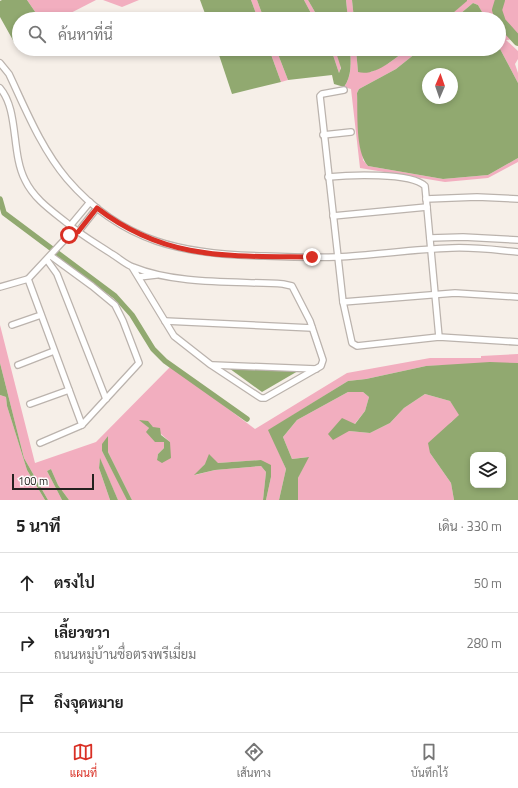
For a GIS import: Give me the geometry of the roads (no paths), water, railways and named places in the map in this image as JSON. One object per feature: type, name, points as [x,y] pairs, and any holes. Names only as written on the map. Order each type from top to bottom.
[{"type":"street","points":[[0,64],[8,74],[52,158],[68,179],[97,208],[151,240],[176,248],[234,256],[337,257],[431,249],[462,248],[518,252]]},
{"type":"street","points":[[0,88],[11,113],[15,146],[24,178],[30,189],[43,204],[78,232],[132,267],[158,274],[191,279],[289,285],[296,292],[312,328],[323,360],[321,366],[263,398],[181,343],[174,336],[132,267]]},
{"type":"street","points":[[344,90],[320,94],[323,135],[342,302],[347,328],[354,345],[439,337],[518,342]]},
{"type":"street","points":[[323,135],[351,132]]},
{"type":"street","points":[[328,177],[360,174],[418,182],[425,186],[439,337]]},
{"type":"street","points":[[426,199],[477,197],[518,199]]},
{"type":"street","points":[[69,235],[70,226],[90,202]]},
{"type":"street","points":[[333,216],[427,207]]},
{"type":"street","points":[[0,287],[28,280],[69,235],[78,232],[97,208]]},
{"type":"street","points":[[430,238],[463,237],[518,240]]},
{"type":"street","points":[[40,443],[82,425],[138,365],[138,361],[123,321],[115,305],[62,263],[49,257]]},
{"type":"street","points":[[49,257],[106,399]]},
{"type":"street","points":[[55,270],[62,263]]},
{"type":"street","points":[[139,278],[158,274]]},
{"type":"street","points":[[28,280],[82,425]]},
{"type":"street","points":[[342,302],[463,293],[518,297]]},
{"type":"street","points":[[12,325],[41,315]]},
{"type":"street","points":[[165,322],[312,328]]},
{"type":"street","points":[[18,365],[54,351]]},
{"type":"street","points":[[212,365],[317,369]]},
{"type":"street","points":[[30,404],[69,390]]},
{"type":"waterway","points":[[498,12],[500,0]]},
{"type":"waterway","points":[[506,28],[518,41]]},
{"type":"waterway","points":[[0,199],[4,213],[115,296],[132,315],[153,349],[165,361],[247,419]]}]
